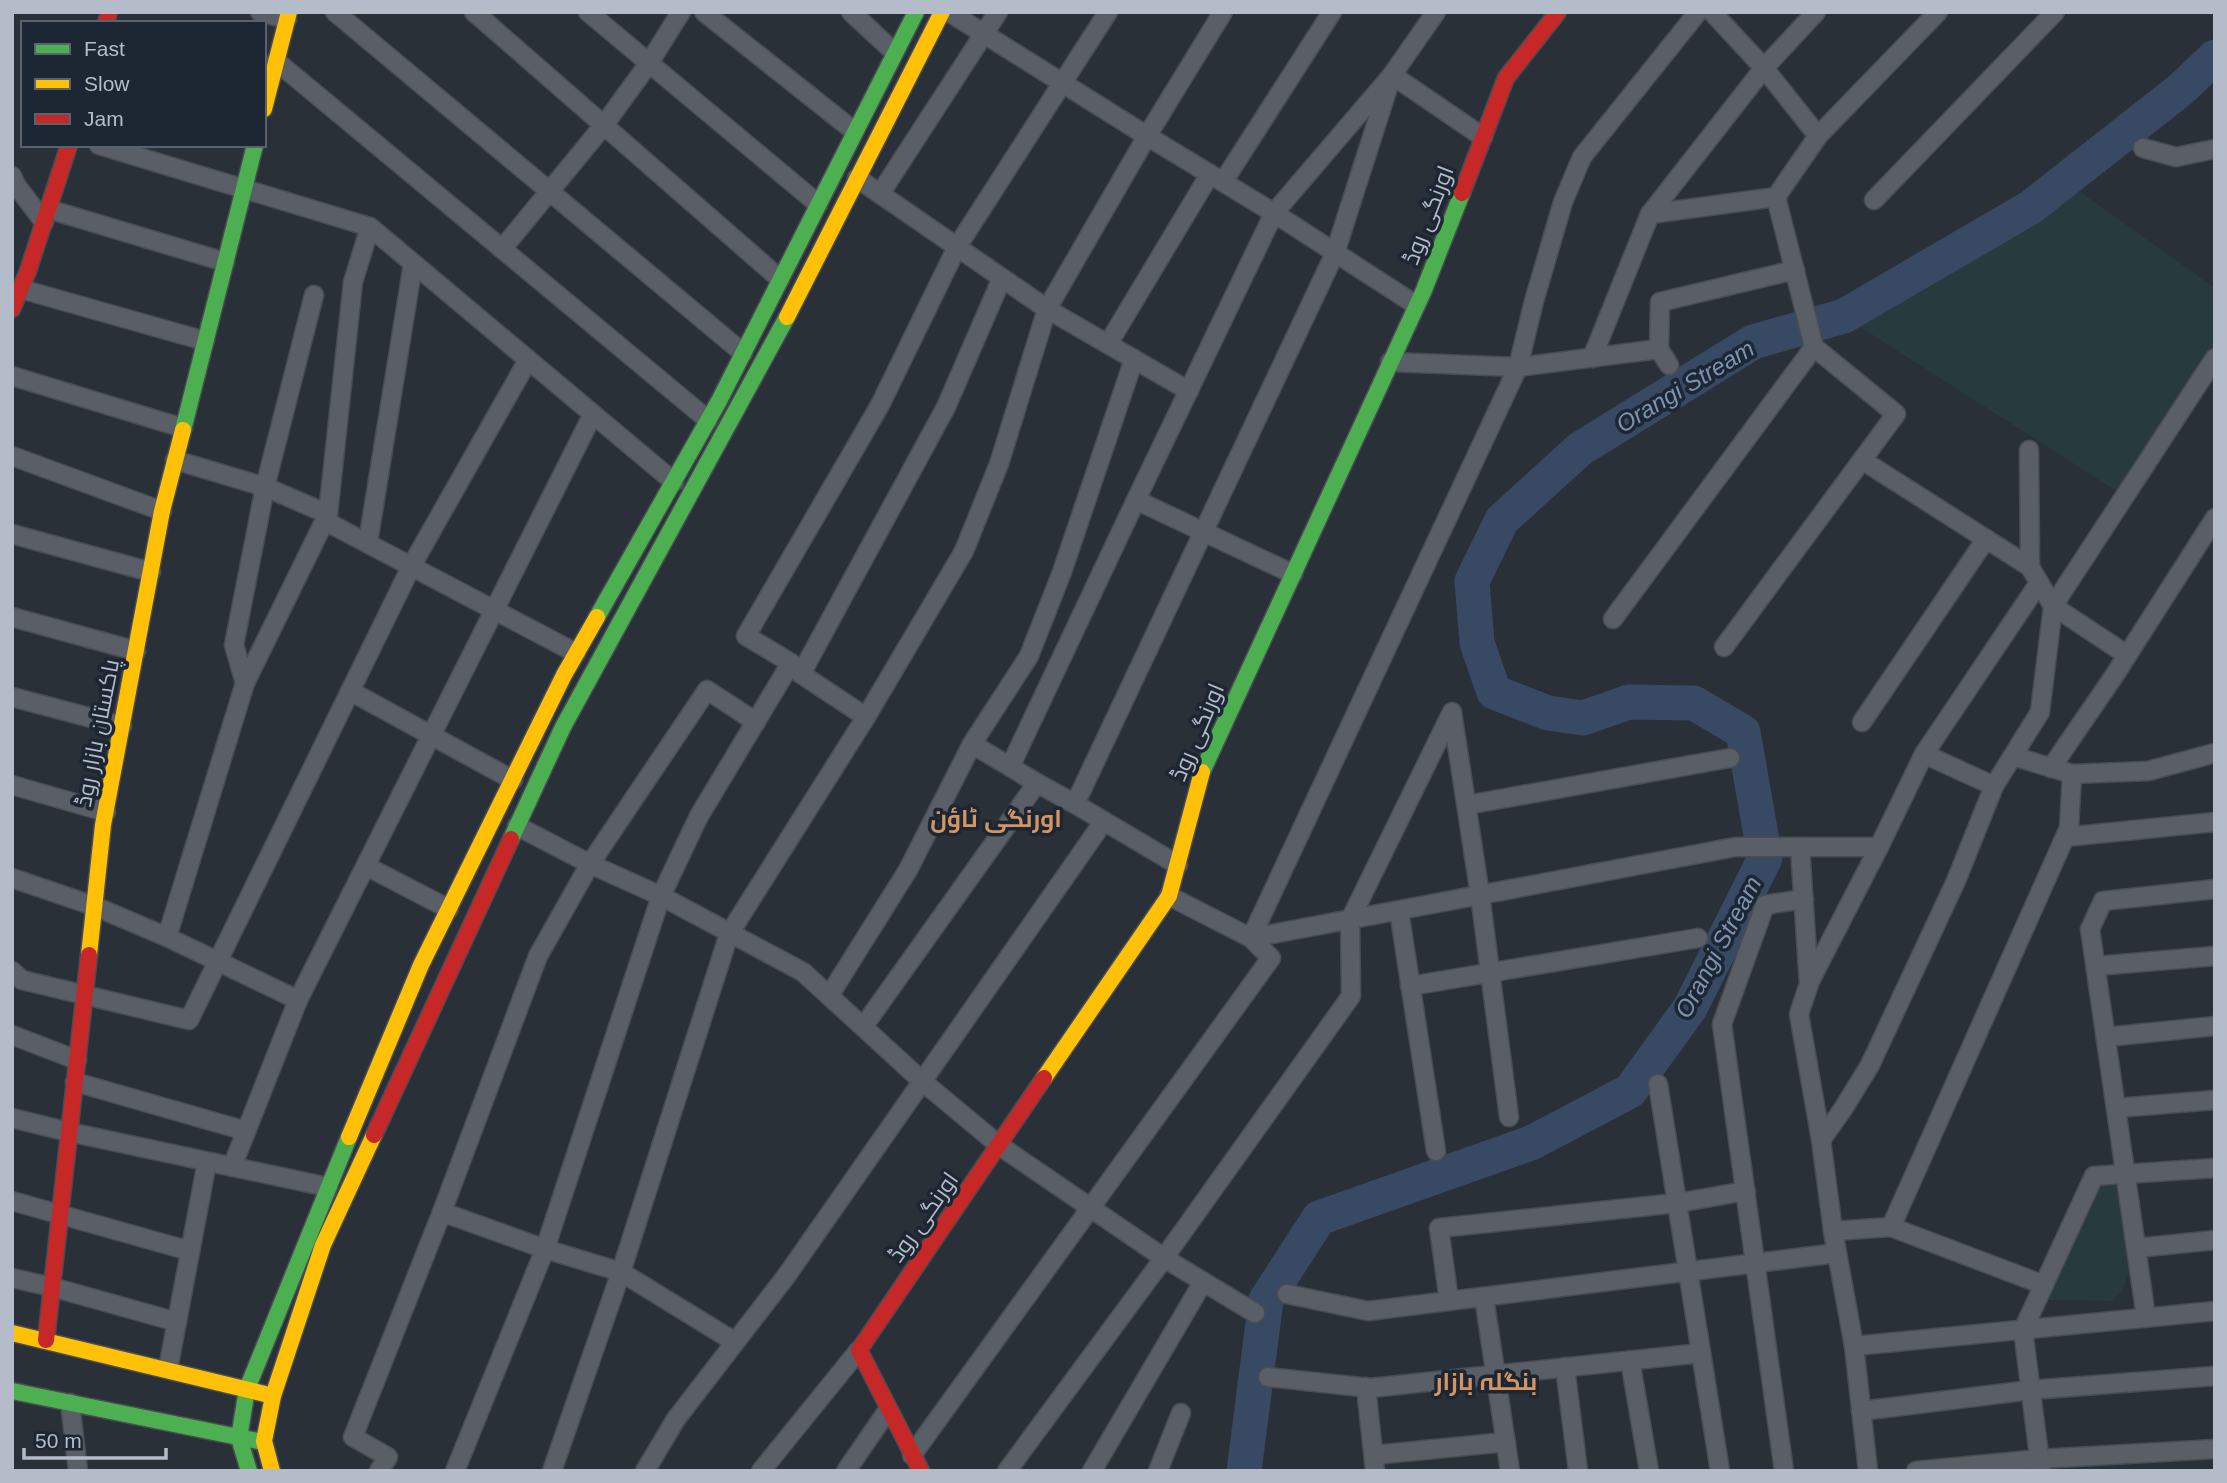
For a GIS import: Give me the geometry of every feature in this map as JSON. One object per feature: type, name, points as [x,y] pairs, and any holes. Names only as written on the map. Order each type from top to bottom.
[{"type":"main road","points":[[249,1471],[239,1438],[247,1389],[421,965],[576,653],[708,420],[916,12]]},
{"type":"main road","points":[[272,1471],[264,1441],[273,1396],[323,1245],[564,727],[799,296],[942,12]]},
{"type":"main road","name":"اورنگی روڈ","points":[[859,1350],[1169,896],[1200,774],[1416,305],[1506,78],[1558,12]]},
{"type":"main road","points":[[266,100],[288,16]]},
{"type":"main road","points":[[12,309],[68,147]]},
{"type":"main road","name":"پاکستان بازار روڈ","points":[[46,1339],[106,812],[162,511],[254,147]]},
{"type":"main road","points":[[12,1333],[46,1339],[273,1396]]},
{"type":"main road","points":[[859,1350],[916,1463]]},
{"type":"main road","points":[[12,1391],[264,1441]]},
{"type":"street","points":[[260,12],[288,16]]},
{"type":"street","points":[[335,12],[743,354]]},
{"type":"street","points":[[474,12],[780,279]]},
{"type":"street","points":[[588,12],[818,204]]},
{"type":"street","points":[[502,249],[604,125],[649,63],[681,12]]},
{"type":"street","points":[[704,12],[854,131]]},
{"type":"street","points":[[851,12],[894,52]]},
{"type":"street","points":[[949,12],[1274,213],[1416,305]]},
{"type":"street","points":[[880,194],[998,12]]},
{"type":"street","points":[[866,717],[746,636],[880,405],[957,247],[1108,12]]},
{"type":"street","points":[[552,1471],[621,1272],[729,933],[866,717],[964,551],[999,464],[1047,309],[1147,136],[1223,12]]},
{"type":"street","points":[[1108,344],[1216,178],[1332,12]]},
{"type":"street","points":[[1010,767],[1274,213],[1392,75],[1436,12]]},
{"type":"street","points":[[1251,939],[1518,367],[1563,202],[1582,158],[1698,12]]},
{"type":"street","points":[[1712,12],[1764,68],[1818,136]]},
{"type":"street","points":[[1592,358],[1650,214],[1764,68],[1816,12]]},
{"type":"street","points":[[1650,214],[1776,197],[1818,136],[1938,12]]},
{"type":"street","points":[[1874,200],[2055,12]]},
{"type":"street","points":[[276,61],[708,420]]},
{"type":"street","points":[[1392,75],[1483,137]]},
{"type":"street","points":[[1075,804],[1335,253],[1392,75]]},
{"type":"street","points":[[106,147],[370,228],[674,482]]},
{"type":"street","points":[[2143,148],[2176,157],[2215,149]]},
{"type":"street","points":[[12,176],[16,185],[46,216],[225,262]]},
{"type":"street","points":[[857,178],[1047,309],[1189,391]]},
{"type":"street","points":[[1724,647],[1896,414],[1813,347],[1776,197]]},
{"type":"street","points":[[167,937],[245,683],[327,517],[353,282],[370,228]]},
{"type":"street","points":[[368,542],[413,264]]},
{"type":"street","points":[[1668,365],[1659,349],[1660,302],[1795,271]]},
{"type":"street","points":[[456,1471],[545,1249],[661,896],[699,816],[756,722],[796,669],[946,407],[1002,278]]},
{"type":"street","points":[[21,289],[205,341]]},
{"type":"street","points":[[245,683],[234,645],[265,487],[314,295]]},
{"type":"street","points":[[1613,619],[1813,347]]},
{"type":"street","points":[[1390,362],[1518,367],[1659,349]]},
{"type":"street","points":[[1821,1140],[1870,1065],[1956,881],[1994,786],[2040,712],[2053,606],[2215,358]]},
{"type":"street","points":[[829,996],[908,870],[972,744],[1029,656],[1062,572],[1134,359]]},
{"type":"street","points":[[12,971],[22,980],[189,1020],[412,565],[528,360]]},
{"type":"street","points":[[12,376],[183,428]]},
{"type":"street","points":[[232,1167],[298,1000],[593,414]]},
{"type":"street","points":[[2029,450],[2030,567]]},
{"type":"street","points":[[12,456],[162,511]]},
{"type":"street","points":[[175,460],[265,487],[327,517],[368,542],[576,653]]},
{"type":"street","points":[[1862,460],[2030,567],[2053,606],[2127,656]]},
{"type":"street","points":[[1136,500],[1293,574]]},
{"type":"street","points":[[2051,768],[2127,656],[2215,518]]},
{"type":"street","points":[[12,534],[151,572]]},
{"type":"street","points":[[1863,722],[1986,539]]},
{"type":"street","points":[[1868,1471],[1854,1346],[1799,1014],[1809,984],[1924,754],[2039,583]]},
{"type":"street","points":[[12,617],[136,651]]},
{"type":"street","points":[[379,1471],[388,1457],[353,1437],[442,1212],[538,956],[590,864],[707,690],[756,722]]},
{"type":"street","points":[[351,691],[513,779]]},
{"type":"street","points":[[12,696],[122,726]]},
{"type":"street","points":[[1007,1471],[1164,1258],[1351,996],[1350,920],[1452,712],[1480,895],[1509,1117]]},
{"type":"street","points":[[972,744],[1178,865]]},
{"type":"street","points":[[2013,756],[2072,774],[2147,771],[2215,753]]},
{"type":"street","points":[[1924,754],[1994,786]]},
{"type":"street","points":[[1467,805],[1731,758]]},
{"type":"street","points":[[1891,1227],[2069,828],[2072,774]]},
{"type":"street","points":[[863,1027],[1037,783]]},
{"type":"street","points":[[12,785],[106,812]]},
{"type":"street","points":[[645,1471],[676,1419],[787,1275],[1104,821]]},
{"type":"street","points":[[2065,837],[2215,822]]},
{"type":"street","points":[[517,826],[590,864],[661,896],[803,972],[922,1081],[1000,1146],[1164,1258],[1255,1313]]},
{"type":"street","points":[[1251,939],[1735,847],[1879,847]]},
{"type":"street","points":[[1799,847],[1809,984]]},
{"type":"street","points":[[366,866],[449,909]]},
{"type":"street","points":[[12,878],[94,906],[167,937],[298,1000]]},
{"type":"street","points":[[2146,1317],[2090,929],[2104,901],[2215,888]]},
{"type":"street","points":[[916,1463],[1092,1208],[1271,958],[1251,939],[1169,896]]},
{"type":"street","points":[[1784,1471],[1722,1024],[1765,905],[1804,899]]},
{"type":"street","points":[[1399,911],[1436,1151]]},
{"type":"street","points":[[1410,986],[1698,938]]},
{"type":"street","points":[[2096,966],[2215,956]]},
{"type":"street","points":[[2106,1037],[2215,1026]]},
{"type":"street","points":[[12,1035],[77,1060]]},
{"type":"street","points":[[75,1082],[246,1131]]},
{"type":"street","points":[[1658,1084],[1720,1471]]},
{"type":"street","points":[[2116,1108],[2215,1100]]},
{"type":"street","points":[[12,1118],[328,1187]]},
{"type":"street","points":[[168,1369],[207,1162]]},
{"type":"street","points":[[2040,1465],[2023,1330],[2094,1176],[2126,1176],[2215,1168]]},
{"type":"street","points":[[1449,1301],[1439,1228],[1677,1203],[1746,1191]]},
{"type":"street","points":[[12,1201],[190,1251]]},
{"type":"street","points":[[442,1212],[545,1249],[621,1272],[735,1342]]},
{"type":"street","points":[[1833,1231],[1891,1227],[2044,1285]]},
{"type":"street","points":[[2137,1248],[2215,1240]]},
{"type":"street","points":[[1287,1294],[1368,1311],[1837,1253]]},
{"type":"street","points":[[12,1278],[177,1322]]},
{"type":"street","points":[[1092,1471],[1203,1282]]},
{"type":"street","points":[[1484,1297],[1510,1471]]},
{"type":"street","points":[[1854,1346],[2215,1311]]},
{"type":"street","points":[[761,1471],[859,1350]]},
{"type":"street","points":[[1268,1377],[1366,1387],[1701,1353]]},
{"type":"street","points":[[1630,1360],[1649,1471]]},
{"type":"street","points":[[1565,1367],[1578,1471]]},
{"type":"street","points":[[1861,1411],[2030,1390],[2215,1376]]},
{"type":"street","points":[[1366,1387],[1374,1463],[1506,1442]]},
{"type":"street","points":[[70,1403],[78,1471]]},
{"type":"street","points":[[846,1471],[888,1410]]},
{"type":"street","points":[[1158,1471],[1181,1413]]},
{"type":"street","points":[[1916,1471],[2040,1465],[2215,1449]]},
{"type":"green space","points":[[2079,191],[2215,288],[2215,350],[2121,494],[1857,325]]},
{"type":"green space","points":[[2120,1185],[2129,1272],[2122,1291],[2112,1301],[2045,1300],[2098,1186]]},
{"type":"waterway","name":"Orangi Stream","points":[[1244,1471],[1266,1300],[1319,1218],[1531,1143],[1630,1091],[1690,1008],[1765,858],[1743,732],[1694,703],[1629,702],[1583,718],[1548,713],[1494,692],[1477,643],[1472,581],[1502,520],[1580,449],[1753,342],[1844,316],[2031,207],[2180,90],[2215,57]]},
{"type":"traffic: fast","points":[[597,617],[719,401],[916,12]]},
{"type":"traffic: fast","points":[[183,430],[254,147]]},
{"type":"traffic: fast","points":[[1202,772],[1424,290],[1462,193]]},
{"type":"traffic: fast","points":[[511,839],[563,727],[787,317]]},
{"type":"traffic: fast","points":[[249,1471],[239,1438],[247,1389],[349,1137]]},
{"type":"traffic: fast","points":[[12,1391],[258,1441]]},
{"type":"traffic: slow","points":[[266,101],[289,12]]},
{"type":"traffic: slow","points":[[787,317],[942,12]]},
{"type":"traffic: slow","points":[[89,955],[103,825],[162,511],[183,430]]},
{"type":"traffic: slow","points":[[349,1137],[421,965],[564,675],[597,617]]},
{"type":"traffic: slow","points":[[1044,1078],[1169,896],[1202,772]]},
{"type":"traffic: slow","points":[[272,1471],[264,1441],[273,1396],[323,1245],[374,1135]]},
{"type":"traffic: slow","points":[[12,1333],[265,1394]]},
{"type":"traffic: jam","points":[[107,21],[109,12]]},
{"type":"traffic: jam","points":[[1462,193],[1506,78],[1558,12]]},
{"type":"traffic: jam","points":[[12,309],[28,271],[68,147]]},
{"type":"traffic: jam","points":[[374,1135],[511,839]]},
{"type":"traffic: jam","points":[[46,1340],[89,955]]},
{"type":"traffic: jam","points":[[921,1471],[859,1350],[1044,1078]]},
{"type":"district","name":"اورنگی ٹاؤن","points":[[996,818]]},
{"type":"district","name":"بنگلہ بازار","points":[[1486,1381]]}]
